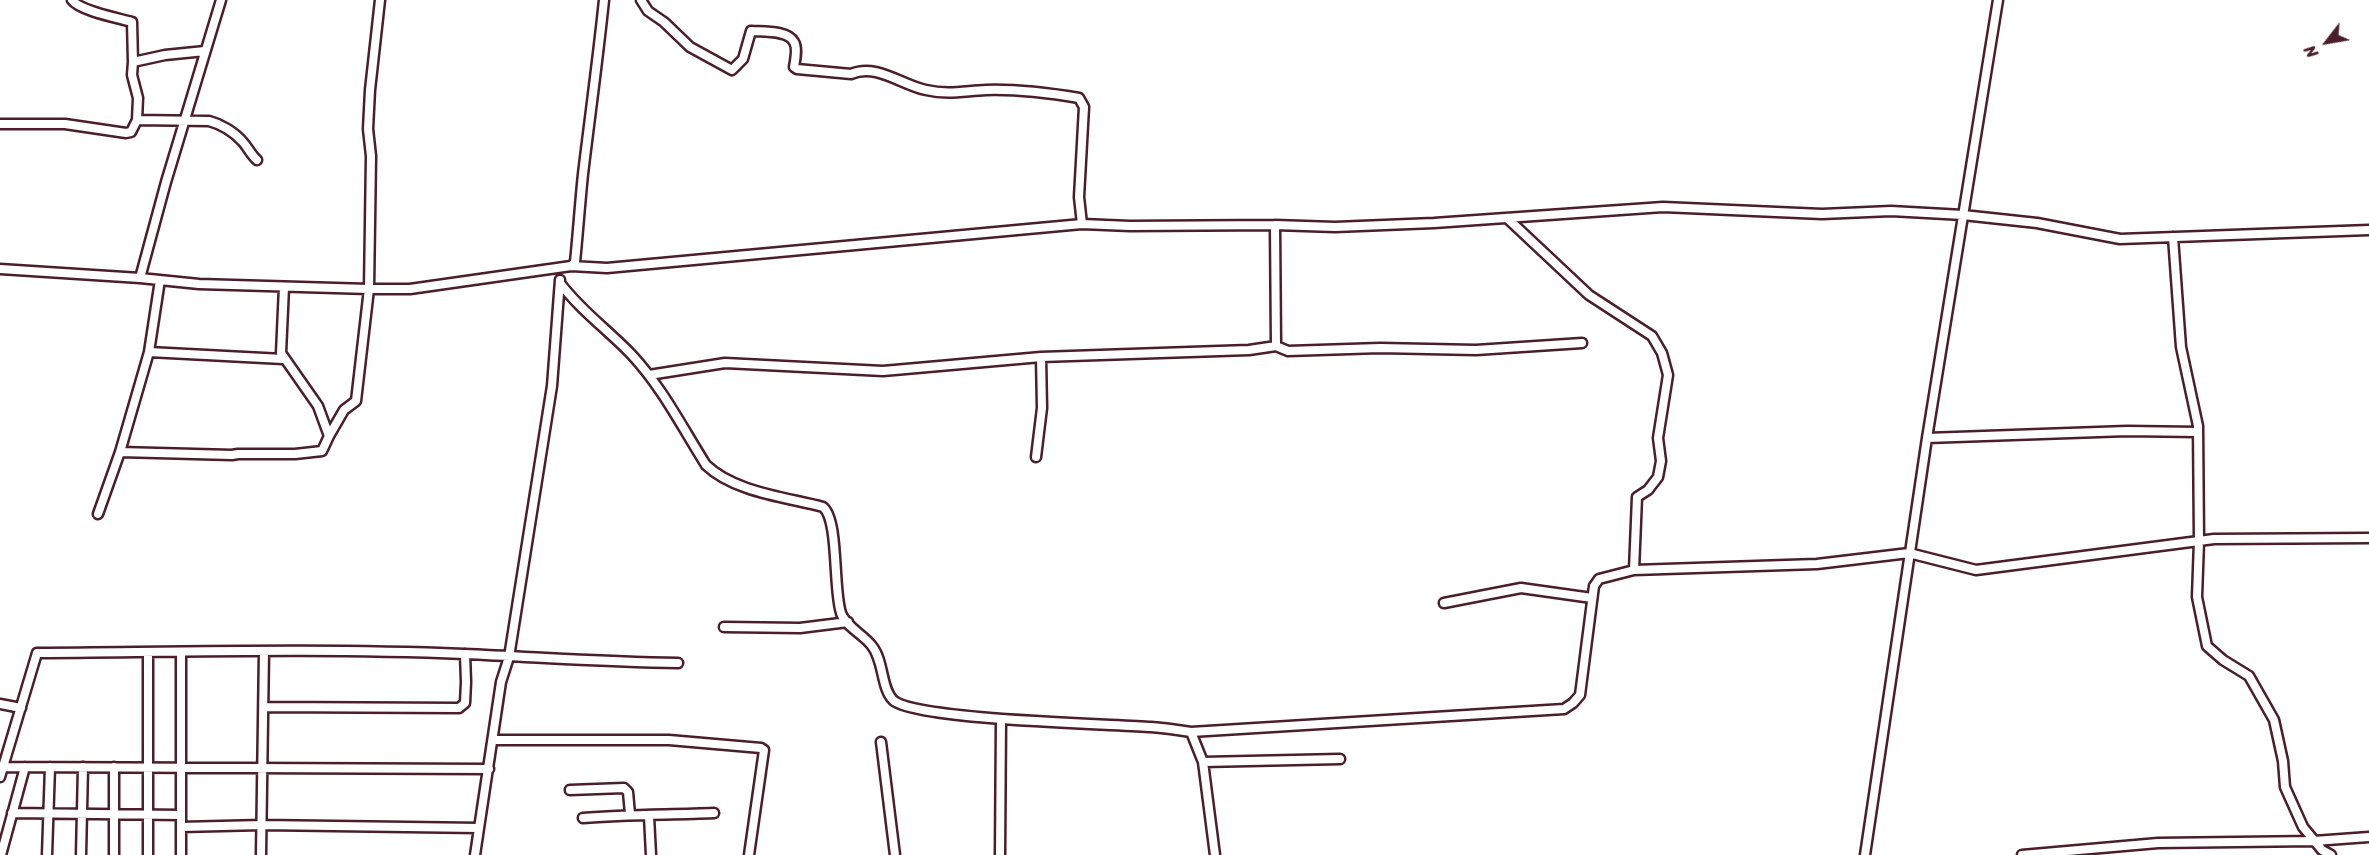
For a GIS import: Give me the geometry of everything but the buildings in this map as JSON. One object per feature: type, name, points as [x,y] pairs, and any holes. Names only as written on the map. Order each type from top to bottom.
[{"type":"street","points":[[0,124],[44,123],[131,132],[137,120],[138,98],[132,75],[134,62],[132,22],[83,7],[72,0]]},
{"type":"street","points":[[140,278],[221,0]]},
{"type":"street","points":[[120,452],[232,455],[322,451],[344,410],[356,401],[369,289],[371,156],[368,119],[380,0]]},
{"type":"street","points":[[571,267],[575,262],[583,177],[597,80],[604,0]]},
{"type":"street","points":[[641,0],[648,11],[690,46],[732,70],[743,59],[751,31],[782,34],[793,40],[795,44],[794,67],[797,69],[851,74],[858,70],[884,74],[924,90],[953,94],[987,90],[1052,93],[1079,98],[1084,107],[1079,197],[1082,224]]},
{"type":"street","points":[[1865,855],[1909,553],[1998,0]]},
{"type":"street","points":[[134,62],[165,55],[205,51]]},
{"type":"street","points":[[137,120],[217,123],[242,141],[248,152],[257,160]]},
{"type":"street","points":[[0,269],[284,287],[411,289],[571,267],[607,268],[1082,224],[1335,227],[1663,207],[1822,214],[1891,211],[1963,215],[2037,223],[2120,239],[2369,230]]},
{"type":"street","points":[[1507,218],[1589,295],[1652,336],[1662,353],[1668,375],[1658,438],[1661,461],[1658,477],[1648,490],[1637,497],[1634,570]]},
{"type":"street","points":[[1275,225],[1276,346]]},
{"type":"street","points":[[2173,237],[2181,347],[2198,432],[2197,597],[2207,646],[2223,660],[2249,676],[2274,720],[2283,761],[2285,787],[2303,827],[2322,850],[2331,855]]},
{"type":"street","points":[[475,855],[501,682],[509,657],[552,386],[561,269]]},
{"type":"street","points":[[98,514],[120,452],[149,352],[160,280]]},
{"type":"street","points":[[560,283],[649,375],[706,465],[717,476],[732,484],[823,507],[828,511],[832,525],[842,616],[872,645],[879,658],[888,693],[894,702],[914,710],[1001,719],[1154,727],[1191,732],[1564,709],[1580,695],[1594,586],[1599,579],[1634,570],[1817,564],[1909,553],[1976,570],[2199,541],[2369,538]]},
{"type":"street","points":[[284,287],[281,354],[318,406],[330,436]]},
{"type":"street","points":[[649,375],[725,363],[883,371],[1041,357],[1249,350],[1276,346],[1288,351],[1380,348],[1476,350],[1582,343]]},
{"type":"street","points":[[149,352],[283,359]]},
{"type":"street","points":[[1036,457],[1041,408],[1041,357]]},
{"type":"street","points":[[1927,438],[2127,431],[2198,432]]},
{"type":"street","points":[[1444,603],[1521,588],[1592,598]]},
{"type":"street","points":[[724,627],[800,628],[848,621]]},
{"type":"street","points":[[0,777],[5,744],[21,708],[38,652],[264,651],[465,654],[603,662],[678,663]]},
{"type":"street","points":[[261,855],[264,651]]},
{"type":"street","points":[[148,653],[148,855]]},
{"type":"street","points":[[181,653],[181,855]]},
{"type":"street","points":[[264,707],[459,708],[465,703],[465,654]]},
{"type":"street","points":[[0,704],[21,708]]},
{"type":"street","points":[[1000,855],[1001,719]]},
{"type":"street","points":[[1191,732],[1203,762],[1215,855]]},
{"type":"street","points":[[493,740],[669,740],[761,748],[764,750],[764,755],[759,776],[749,855]]},
{"type":"street","points":[[881,742],[895,855]]},
{"type":"street","points":[[1203,762],[1340,759]]},
{"type":"street","points":[[2,767],[489,769]]},
{"type":"street","points":[[1,855],[25,767]]},
{"type":"street","points":[[47,855],[50,767]]},
{"type":"street","points":[[81,855],[83,767]]},
{"type":"street","points":[[114,767],[114,855]]},
{"type":"street","points":[[570,790],[624,788],[628,792],[630,814]]},
{"type":"street","points":[[12,813],[181,815]]},
{"type":"street","points":[[583,818],[630,814],[649,816],[714,813]]},
{"type":"street","points":[[649,816],[651,855]]},
{"type":"street","points":[[181,827],[262,825],[479,828]]},
{"type":"street","points":[[2022,855],[2158,843],[2369,837]]}]
